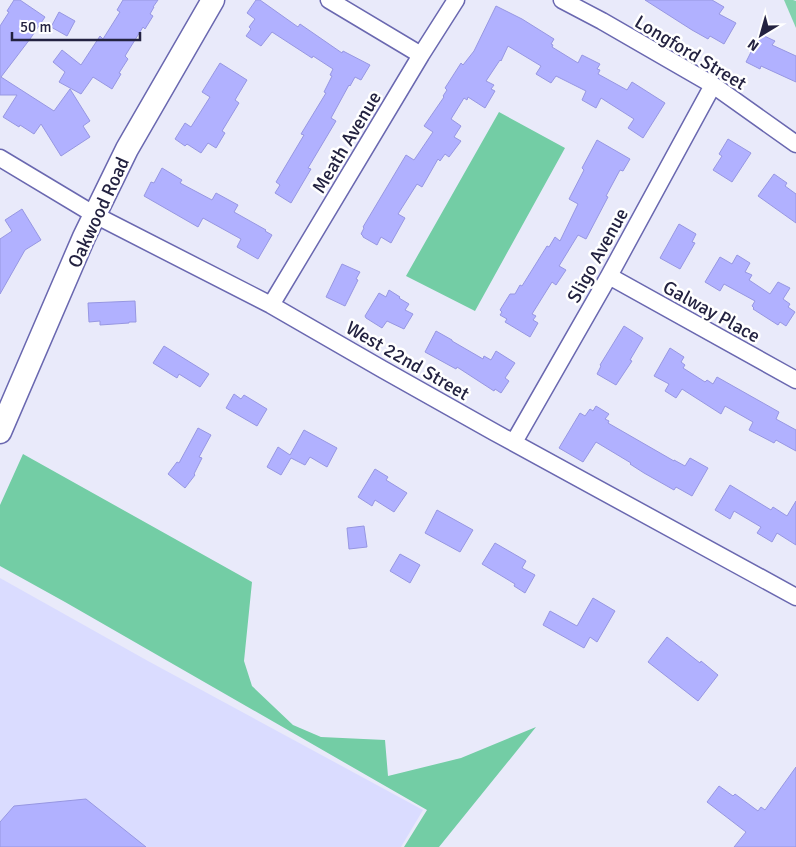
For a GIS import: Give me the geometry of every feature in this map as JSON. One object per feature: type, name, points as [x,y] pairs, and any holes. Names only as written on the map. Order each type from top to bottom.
[{"type":"main road","name":"Oakwood Road","points":[[0,432],[84,237],[127,149],[213,0]]},
{"type":"street","points":[[329,0],[421,55]]},
{"type":"street","name":"Meath Avenue","points":[[271,305],[456,0]]},
{"type":"street","name":"Longford Street","points":[[562,0],[713,85],[796,144]]},
{"type":"street","name":"Sligo Avenue","points":[[514,442],[609,276],[713,85]]},
{"type":"street","name":"West 22nd Street","points":[[0,158],[95,215],[271,305],[382,369],[796,597]]},
{"type":"street","name":"Galway Place","points":[[609,276],[796,380]]},
{"type":"shaded area","points":[[0,578],[148,661],[423,810],[401,847],[0,847]]},
{"type":"green space","points":[[784,0],[796,1],[796,28]]},
{"type":"green space","points":[[499,112],[565,148],[475,311],[406,276]]},
{"type":"green space","points":[[23,454],[252,582],[244,661],[252,686],[293,725],[321,737],[385,740],[388,776],[461,758],[536,727],[439,847],[404,847],[427,810],[0,566],[0,505]]},
{"type":"building","points":[[14,0],[20,0],[45,17],[1,77],[54,111],[70,89],[90,121],[83,126],[90,137],[61,156],[41,124],[34,134],[3,117],[17,95],[0,95],[0,26]]},
{"type":"building","points":[[123,0],[158,0],[150,14],[153,16],[145,29],[143,27],[125,56],[128,59],[112,89],[93,77],[81,94],[59,82],[65,72],[53,62],[62,50],[81,65],[100,36],[103,39],[120,12],[117,10]]},
{"type":"building","points":[[256,0],[260,0],[298,27],[300,24],[342,53],[343,51],[370,65],[361,80],[355,77],[349,85],[331,118],[336,121],[308,168],[311,169],[291,203],[275,193],[280,185],[276,182],[304,135],[301,134],[326,93],[324,92],[332,76],[330,75],[333,69],[272,32],[261,46],[246,36],[251,29],[249,27],[255,19],[247,13]]},
{"type":"building","points":[[645,0],[712,0],[724,7],[719,14],[736,23],[724,44],[710,36],[708,39]]},
{"type":"building","points":[[496,6],[522,19],[554,39],[551,44],[553,45],[552,47],[578,63],[582,55],[600,64],[597,69],[600,70],[598,74],[627,90],[632,82],[665,103],[643,138],[628,128],[634,119],[601,98],[596,108],[582,100],[586,91],[556,76],[551,83],[536,74],[541,66],[508,46],[501,61],[486,81],[494,85],[491,89],[495,91],[485,108],[468,97],[467,100],[464,98],[451,119],[461,126],[454,137],[461,141],[449,157],[445,154],[440,161],[438,159],[422,187],[417,184],[398,214],[405,218],[391,243],[381,237],[377,245],[363,237],[361,234],[363,227],[406,155],[414,160],[433,132],[424,126],[444,97],[447,90],[445,88],[461,63],[463,65],[474,51]]},
{"type":"building","points":[[59,12],[75,21],[67,36],[51,27]]},
{"type":"building","points":[[760,34],[775,41],[772,45],[796,56],[796,82],[761,66],[760,69],[746,62]]},
{"type":"building","points":[[220,63],[247,80],[235,100],[239,103],[222,131],[225,133],[216,148],[208,143],[201,153],[175,139],[185,123],[191,127],[210,97],[202,92]]},
{"type":"building","points":[[728,139],[751,153],[732,182],[713,170],[722,156],[719,154]]},
{"type":"building","points":[[597,140],[630,159],[623,171],[620,170],[586,239],[578,235],[559,266],[566,270],[556,285],[552,282],[532,314],[536,316],[533,320],[538,323],[530,337],[505,322],[507,319],[500,315],[502,312],[500,310],[510,294],[515,294],[520,285],[522,286],[547,246],[549,247],[555,237],[560,241],[578,204],[569,199],[584,170],[582,168]]},
{"type":"building","points":[[162,168],[182,180],[180,183],[212,200],[216,193],[238,205],[234,212],[272,235],[258,259],[237,247],[241,239],[203,218],[198,227],[144,196],[151,182],[154,183]]},
{"type":"building","points":[[774,174],[787,183],[785,186],[796,194],[796,223],[758,196]]},
{"type":"building","points":[[22,209],[41,240],[25,250],[0,294],[0,239],[12,231],[5,220]]},
{"type":"building","points":[[679,224],[696,234],[692,242],[695,243],[680,269],[660,258]]},
{"type":"building","points":[[737,255],[750,263],[745,272],[752,275],[749,280],[770,294],[778,282],[790,288],[783,299],[790,304],[788,307],[795,312],[786,326],[780,322],[778,325],[753,309],[752,306],[755,301],[724,284],[720,291],[705,282],[720,257],[732,264]]},
{"type":"building","points":[[342,264],[360,272],[345,306],[326,297]]},
{"type":"building","points":[[389,290],[409,304],[405,310],[413,314],[404,329],[387,321],[382,328],[365,316],[379,293],[386,297]]},
{"type":"building","points":[[135,301],[136,322],[100,325],[100,321],[89,322],[88,303]]},
{"type":"building","points":[[624,326],[643,338],[630,360],[632,361],[616,385],[597,374],[600,365]]},
{"type":"building","points":[[436,331],[483,359],[484,356],[491,360],[496,351],[515,363],[505,378],[509,381],[501,393],[495,389],[494,391],[457,367],[456,369],[425,352]]},
{"type":"building","points":[[164,346],[209,374],[200,387],[179,374],[177,378],[153,363]]},
{"type":"building","points":[[670,348],[684,357],[681,362],[685,365],[683,368],[705,382],[707,380],[713,384],[717,377],[779,412],[776,419],[796,430],[796,451],[776,440],[774,443],[749,430],[753,422],[725,406],[721,414],[682,389],[676,398],[665,391],[669,384],[654,376]]},
{"type":"building","points":[[234,394],[241,399],[244,395],[267,409],[257,426],[226,408]]},
{"type":"building","points":[[596,406],[609,414],[605,419],[609,421],[608,423],[674,461],[685,466],[690,458],[708,468],[692,496],[676,487],[674,490],[596,442],[583,462],[559,448],[580,413],[585,416],[590,409],[593,411]]},
{"type":"building","points":[[198,428],[211,435],[199,457],[202,458],[195,475],[185,488],[168,474],[177,462],[179,463]]},
{"type":"building","points":[[304,430],[337,448],[327,467],[310,457],[305,465],[291,458],[281,475],[267,467],[278,447],[290,455]]},
{"type":"building","points":[[375,469],[388,477],[386,480],[407,493],[394,512],[375,500],[372,506],[358,497]]},
{"type":"building","points":[[730,485],[771,510],[773,507],[787,516],[796,501],[796,545],[777,533],[772,542],[757,533],[761,527],[734,511],[730,519],[715,510]]},
{"type":"building","points":[[437,510],[473,530],[460,552],[425,533]]},
{"type":"building","points":[[364,526],[367,547],[349,549],[347,528]]},
{"type":"building","points":[[495,543],[526,561],[522,568],[535,575],[525,593],[514,586],[515,584],[482,564]]},
{"type":"building","points":[[400,554],[420,565],[410,583],[390,571]]},
{"type":"building","points":[[593,598],[615,611],[597,642],[590,637],[584,648],[543,625],[550,611],[577,626]]},
{"type":"building","points":[[667,637],[718,675],[698,701],[648,662]]},
{"type":"building","points":[[796,767],[796,847],[734,847],[746,832],[707,802],[719,786],[733,796],[735,794],[758,811],[761,807],[765,810]]},
{"type":"building","points":[[86,799],[146,847],[0,847],[0,822],[14,806]]}]
